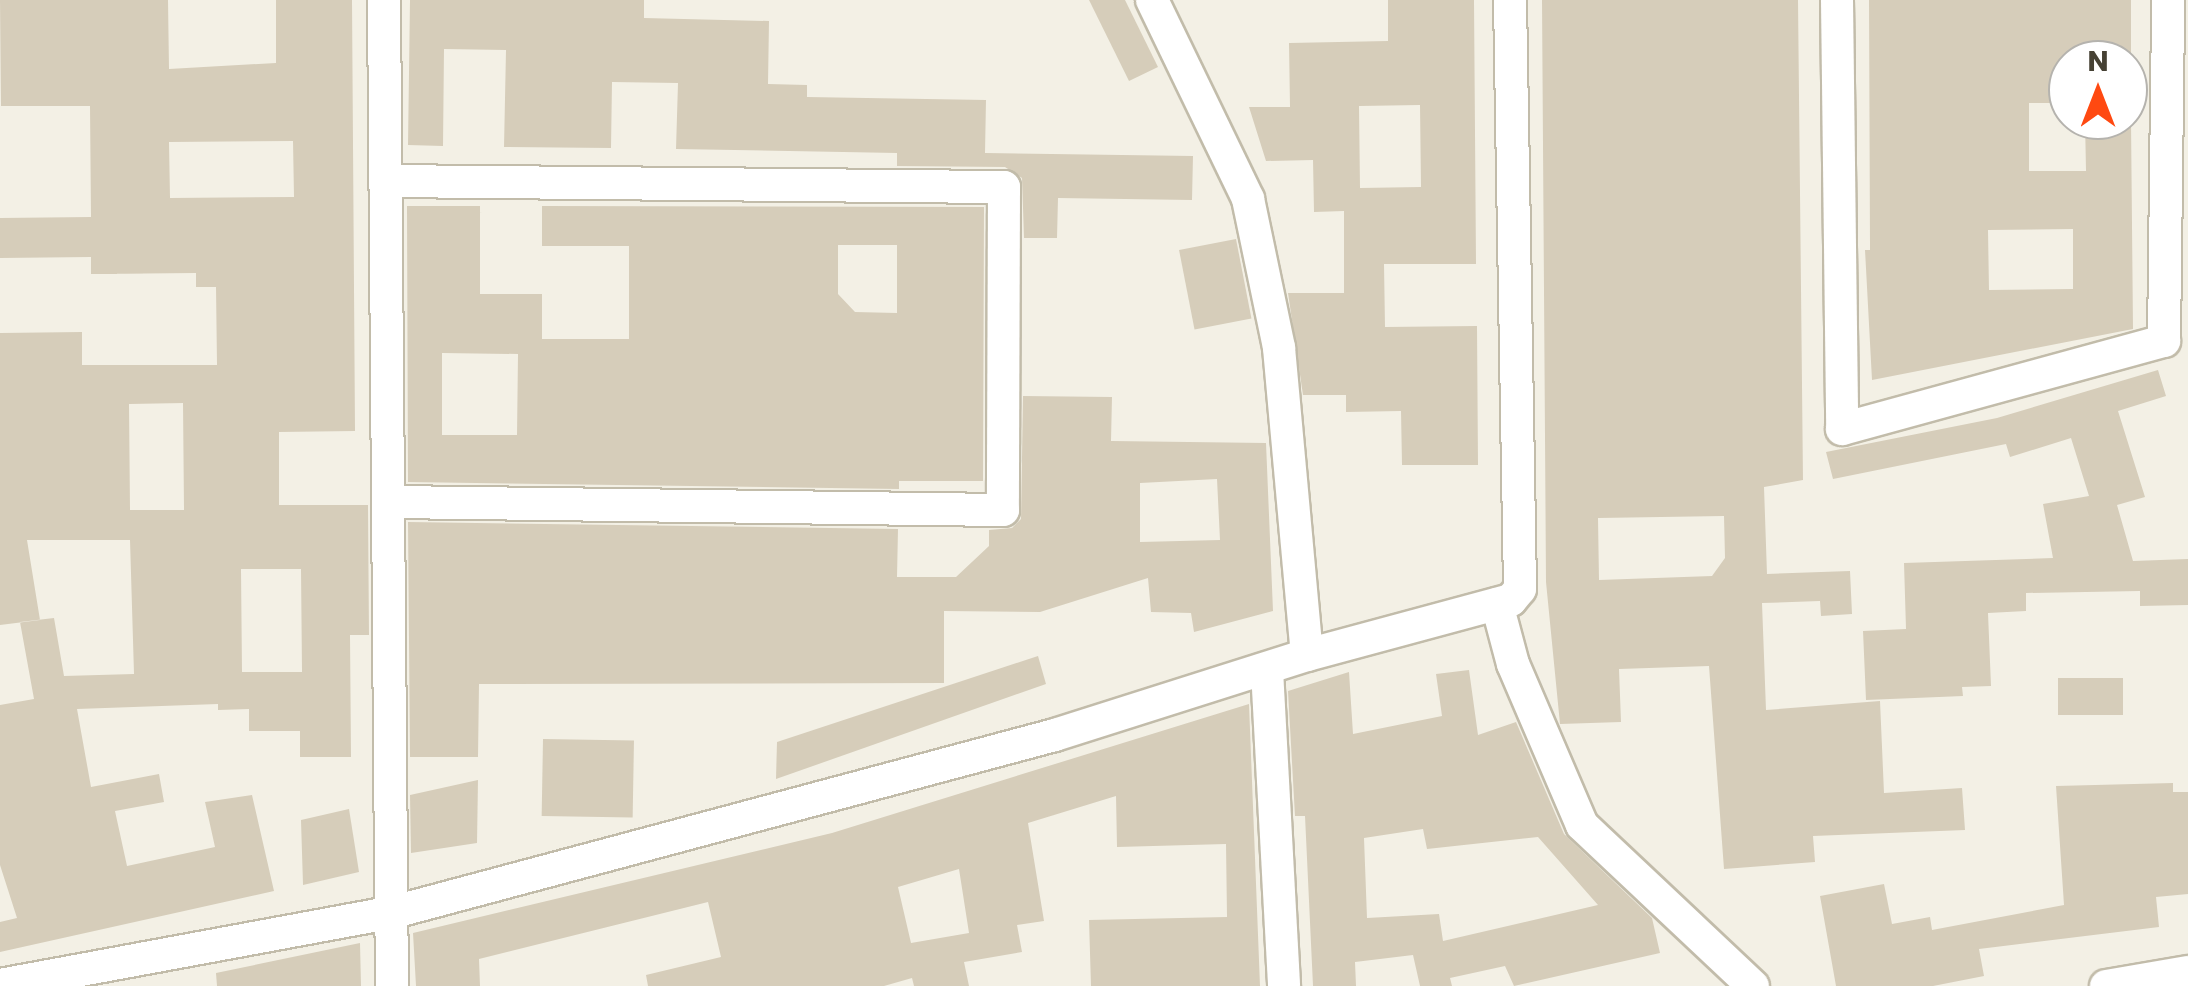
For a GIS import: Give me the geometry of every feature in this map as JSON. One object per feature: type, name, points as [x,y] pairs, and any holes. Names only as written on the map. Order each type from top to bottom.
[{"type":"street","points":[[384,0],[392,986]]},
{"type":"street","points":[[1152,0],[1248,199],[1279,348],[1308,655]]},
{"type":"street","points":[[0,985],[35,983],[390,913],[1055,735],[1308,655],[1497,604],[1520,589],[1510,0]]},
{"type":"street","points":[[1837,0],[1842,429],[2164,341],[2168,0]]},
{"type":"street","points":[[384,181],[1004,187],[1004,510],[389,502]]},
{"type":"street","points":[[1497,604],[1513,664],[1582,825],[1752,986]]},
{"type":"street","points":[[1267,670],[1284,986]]},
{"type":"street","points":[[2106,986],[2188,972]]},
{"type":"building","points":[[0,0],[168,0],[169,69],[276,63],[276,0],[352,0],[355,431],[279,432],[279,505],[368,505],[369,635],[350,635],[351,757],[300,757],[300,731],[249,731],[249,709],[218,710],[218,704],[77,709],[91,787],[159,774],[164,802],[115,811],[127,866],[215,847],[205,802],[252,795],[274,891],[0,952],[0,922],[17,918],[0,865],[0,705],[34,699],[20,622],[0,625],[0,333],[82,332],[82,365],[217,365],[216,287],[196,287],[196,273],[91,274],[91,257],[0,258],[0,218],[91,217],[90,106],[1,106]],"holes":[[[293,141],[294,197],[170,198],[169,142]],[[183,403],[184,510],[130,510],[129,404]],[[27,540],[130,540],[134,674],[64,676],[54,618],[40,620]],[[241,569],[301,569],[302,672],[242,672]]]},
{"type":"building","points":[[410,0],[644,0],[644,18],[769,21],[768,84],[807,85],[807,97],[986,100],[985,153],[1193,156],[1192,200],[1058,198],[1057,238],[1024,238],[1022,178],[1005,167],[897,166],[897,153],[676,149],[678,83],[612,82],[611,148],[504,147],[506,50],[444,49],[443,146],[408,145]]},
{"type":"building","points":[[1089,0],[1125,0],[1158,67],[1129,81]]},
{"type":"building","points":[[1388,0],[1474,0],[1476,264],[1384,264],[1385,327],[1477,326],[1478,465],[1402,465],[1401,411],[1346,412],[1346,395],[1303,395],[1288,293],[1344,293],[1344,211],[1314,212],[1313,160],[1266,161],[1249,107],[1290,107],[1289,43],[1388,41]],"holes":[[[1420,105],[1421,187],[1360,188],[1359,106]]]},
{"type":"building","points":[[1542,0],[1798,0],[1803,480],[1764,487],[1767,574],[1850,571],[1852,614],[1821,616],[1820,601],[1762,603],[1766,710],[1880,701],[1884,793],[1962,788],[1965,830],[1813,836],[1815,862],[1724,869],[1709,666],[1619,669],[1621,722],[1560,724],[1546,582]],"holes":[[[1724,516],[1725,558],[1712,576],[1599,580],[1598,518]]]},
{"type":"building","points":[[1869,0],[2131,0],[2131,40],[2048,40],[2048,103],[2029,103],[2029,171],[2086,171],[2085,140],[2131,140],[2133,329],[1872,380],[1865,250],[1870,250]],"holes":[[[2073,229],[2073,289],[1989,290],[1988,230]]]},
{"type":"building","points":[[407,206],[480,206],[480,294],[542,294],[542,339],[629,339],[629,246],[542,246],[542,206],[984,207],[983,481],[899,481],[899,489],[408,482]],"holes":[[[838,245],[897,245],[897,313],[855,312],[838,294]],[[442,353],[518,354],[517,435],[442,435]]]},
{"type":"building","points":[[1236,239],[1251,319],[1195,330],[1179,250]]},
{"type":"building","points":[[2158,370],[2166,396],[2118,411],[2145,497],[2117,505],[2133,561],[2188,559],[2188,605],[2140,606],[2140,591],[2026,593],[2026,611],[1988,613],[1991,686],[1962,687],[1963,696],[1866,700],[1863,631],[1906,629],[1904,563],[2053,558],[2043,504],[2089,496],[2071,438],[2010,457],[2006,444],[1833,479],[1826,452],[1997,418]]},
{"type":"building","points":[[1023,396],[1112,397],[1111,441],[1266,443],[1273,611],[1194,632],[1191,613],[1151,612],[1148,578],[1040,612],[944,611],[944,683],[479,684],[478,757],[410,757],[408,522],[898,529],[897,577],[956,577],[989,546],[989,530],[1012,528],[1021,519]],"holes":[[[1217,479],[1220,540],[1140,542],[1140,483]]]},
{"type":"building","points":[[1038,656],[1046,684],[776,779],[777,742]]},
{"type":"building","points":[[1469,670],[1478,735],[1516,722],[1564,834],[1652,918],[1660,953],[1514,986],[1505,966],[1450,978],[1452,986],[1420,986],[1413,955],[1355,962],[1356,986],[1313,986],[1305,816],[1295,816],[1288,691],[1349,672],[1353,734],[1442,716],[1436,674]],"holes":[[[1423,829],[1427,849],[1538,837],[1598,905],[1443,941],[1439,914],[1367,918],[1364,838]]]},
{"type":"building","points":[[2058,678],[2123,678],[2123,715],[2058,715]]},
{"type":"building","points":[[1249,704],[1260,986],[1091,986],[1089,920],[1227,917],[1226,844],[1117,847],[1116,796],[1028,823],[1044,921],[1017,925],[1022,952],[964,962],[969,986],[914,986],[912,978],[884,986],[648,986],[646,975],[721,957],[708,902],[479,959],[480,986],[416,986],[413,933],[832,833]],"holes":[[[959,869],[969,933],[911,943],[898,887]]]},
{"type":"building","points":[[543,739],[634,741],[633,818],[542,816]]},
{"type":"building","points":[[478,780],[477,843],[411,853],[410,795]]},
{"type":"building","points":[[2173,783],[2173,792],[2188,792],[2188,894],[2156,897],[2159,927],[1979,949],[1984,976],[1933,986],[1836,986],[1820,896],[1884,884],[1892,924],[1930,917],[1932,930],[2064,905],[2056,786]]},
{"type":"building","points":[[349,809],[359,872],[303,885],[301,820]]},
{"type":"building","points":[[360,943],[361,986],[217,986],[216,973]]}]
